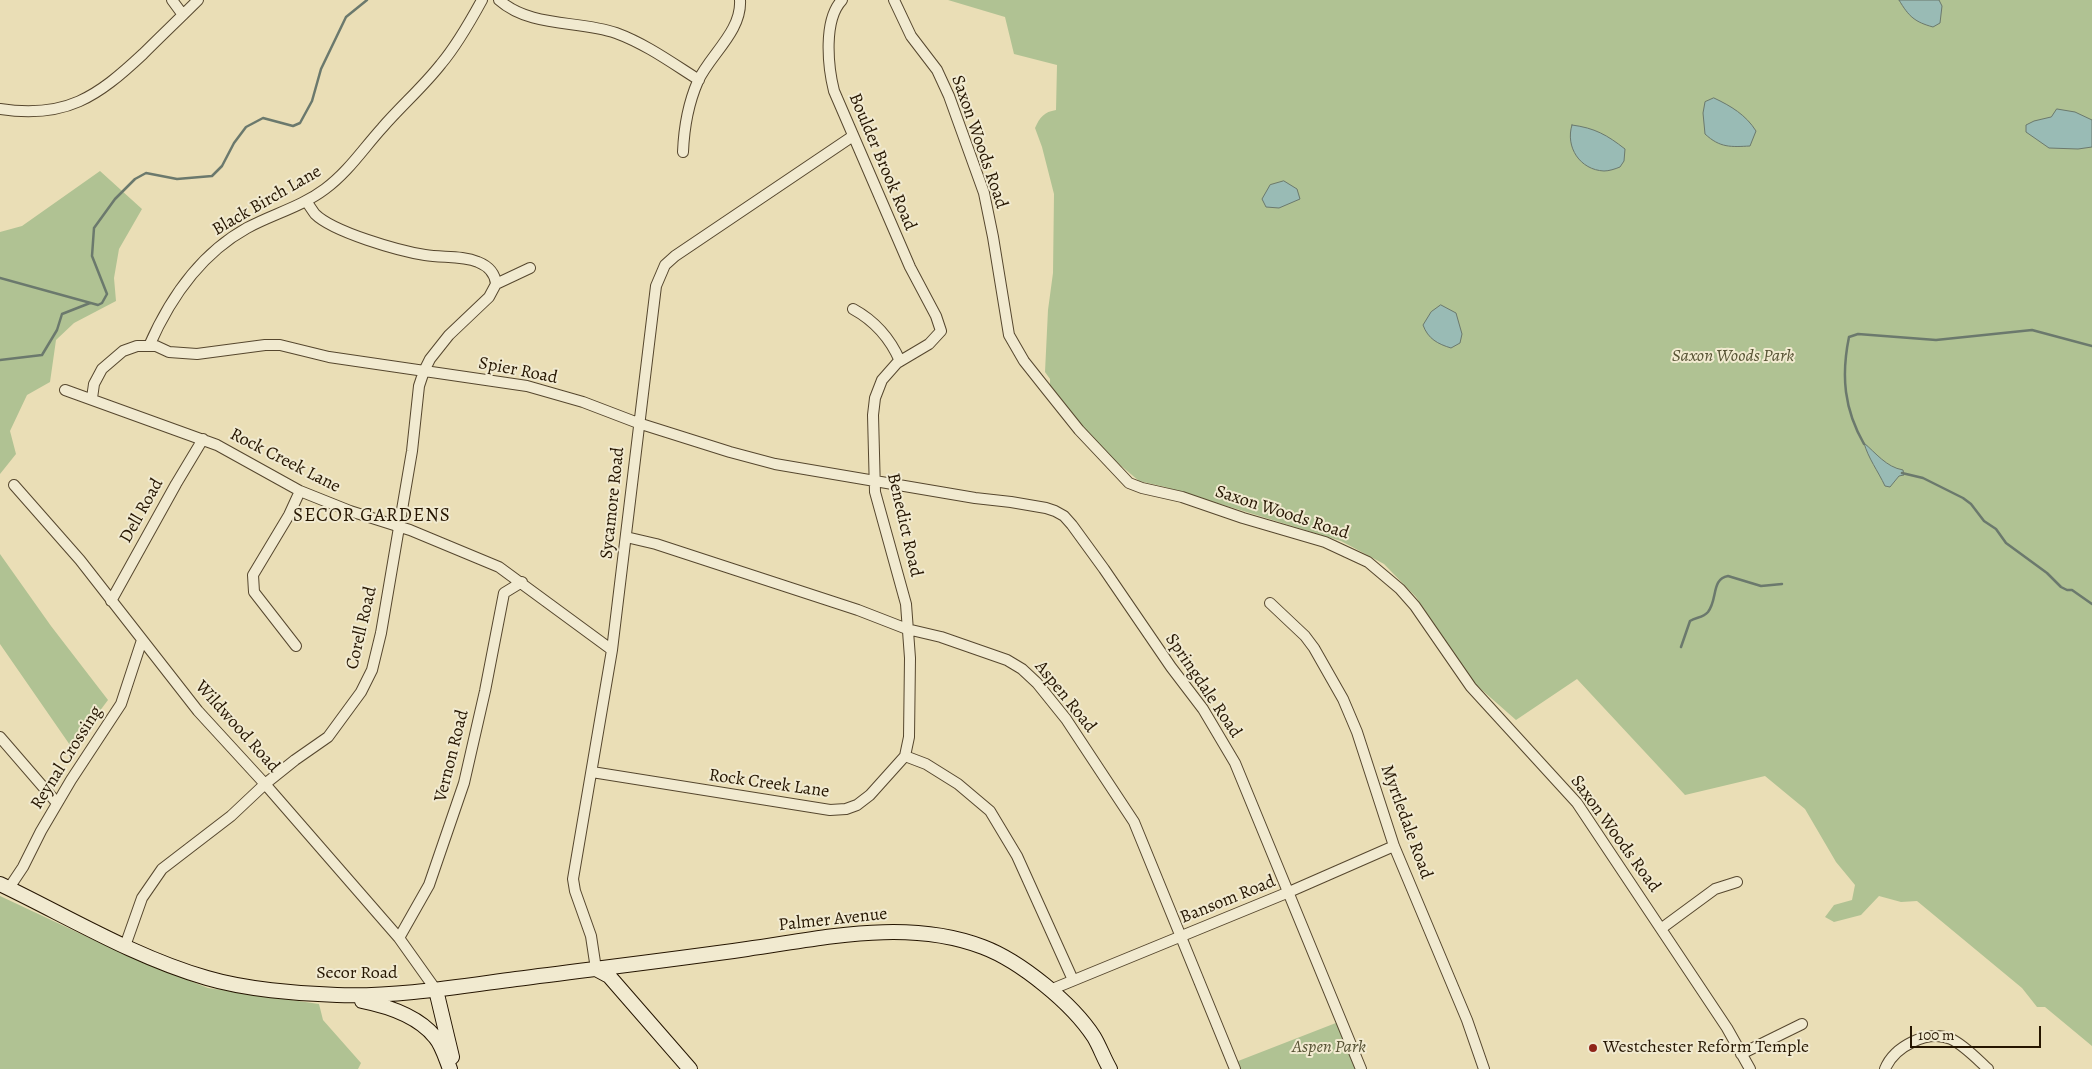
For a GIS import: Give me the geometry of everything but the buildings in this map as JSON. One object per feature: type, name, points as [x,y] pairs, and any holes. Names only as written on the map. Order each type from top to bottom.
[{"type":"main road","name":"Secor Road","points":[[4,886],[125,946],[184,971],[210,980],[273,990],[334,995],[378,996],[596,968]]},
{"type":"main road","name":"Palmer Avenue","points":[[596,968],[833,935],[867,932],[905,932],[943,936],[983,947],[1014,962],[1050,990],[1093,1036],[1110,1069]]},
{"type":"main road","points":[[596,968],[609,976],[690,1069]]},
{"type":"main road","points":[[436,990],[455,1069]]},
{"type":"main road","points":[[334,995],[381,1006],[404,1014],[420,1024],[436,1037],[450,1069]]},
{"type":"street","points":[[172,0],[183,15]]},
{"type":"street","points":[[0,109],[35,112],[52,110],[88,98],[120,75],[198,0]]},
{"type":"street","name":"Black Birch Lane","points":[[149,346],[163,314],[190,275],[201,263],[246,229],[306,201],[326,189],[350,167],[382,128],[443,62],[482,0]]},
{"type":"street","points":[[500,0],[525,15],[614,33],[644,46],[699,80]]},
{"type":"street","points":[[683,152],[686,114],[699,80],[734,26],[740,0]]},
{"type":"street","name":"Boulder Brook Road","points":[[842,0],[834,14],[830,29],[829,71],[834,91],[910,268],[936,316],[941,331]]},
{"type":"street","name":"Saxon Woods Road","points":[[894,0],[911,36],[937,70],[949,96],[984,193],[993,237],[1002,304],[1009,335],[1024,361],[1079,430],[1129,483],[1325,542],[1354,554],[1384,574],[1415,606],[1471,688],[1576,803],[1728,1028],[1750,1069]]},
{"type":"street","name":"Sycamore Road","points":[[596,968],[591,936],[574,890],[573,879],[612,650],[656,286],[665,265],[691,244],[853,136]]},
{"type":"street","points":[[306,201],[320,218],[390,248],[425,255],[470,259],[480,263],[494,274],[496,284]]},
{"type":"street","name":"Corell Road","points":[[125,946],[142,898],[162,870],[230,816],[265,784],[328,737],[361,692],[372,670],[400,527],[412,451],[419,386],[424,371],[430,359],[449,335],[489,297],[496,284],[530,268]]},
{"type":"street","points":[[853,309],[867,316],[886,335],[900,361]]},
{"type":"street","name":"Benedict Road","points":[[905,756],[909,737],[910,658],[906,604],[881,516],[875,481],[873,432],[875,398],[882,380],[900,361],[929,344],[941,331]]},
{"type":"street","name":"Spier Road","points":[[149,346],[156,346],[169,352],[197,354],[265,344],[280,345],[329,357],[527,386],[583,402],[638,423],[730,452],[775,464],[875,481]]},
{"type":"street","points":[[92,398],[94,384],[102,369],[123,351],[137,346],[149,346]]},
{"type":"street","name":"Rock Creek Lane","points":[[65,390],[203,439],[237,455],[300,491],[350,511],[400,527],[477,556],[498,566],[522,582],[612,650]]},
{"type":"street","name":"Dell Road","points":[[111,601],[203,439]]},
{"type":"street","name":"Springdale Road","points":[[875,481],[1046,508],[1064,516],[1104,569],[1212,724],[1235,762],[1361,1069]]},
{"type":"street","name":"Wildwood Road","points":[[14,485],[80,560],[198,711],[265,784],[399,938],[436,990]]},
{"type":"street","points":[[296,646],[254,592],[253,576],[289,515],[300,491]]},
{"type":"street","name":"Aspen Road","points":[[626,537],[656,544],[908,628],[941,637],[1007,660],[1022,669],[1037,683],[1071,727],[1134,822],[1236,1069]]},
{"type":"street","name":"Vernon Road","points":[[399,938],[429,885],[464,783],[485,691],[504,593],[522,582]]},
{"type":"street","name":"Myrtledale Road","points":[[1270,603],[1305,636],[1344,699],[1357,732],[1394,846],[1467,1020],[1484,1069]]},
{"type":"street","name":"Reynal Crossing","points":[[4,886],[23,867],[57,803],[121,704],[142,640]]},
{"type":"street","points":[[0,737],[57,803]]},
{"type":"street","points":[[905,756],[926,764],[958,784],[990,811],[1017,856],[1074,980],[1050,990]]},
{"type":"street","name":"Rock Creek Lane","points":[[592,772],[830,810],[846,809],[857,805],[870,795],[905,756]]},
{"type":"street","name":"Bansom Road","points":[[1074,980],[1289,892],[1394,846]]},
{"type":"street","points":[[1662,928],[1715,889],[1737,882]]},
{"type":"street","points":[[1741,1054],[1802,1024]]},
{"type":"street","points":[[1885,1069],[1891,1058],[1913,1041],[1941,1038],[1950,1039],[1988,1069]]},
{"type":"green space","name":"Saxon Woods Park","points":[[948,0],[2092,0],[2092,1046],[2045,1007],[2037,1007],[2022,988],[1917,901],[1901,902],[1879,896],[1861,915],[1834,922],[1825,917],[1834,905],[1852,900],[1855,885],[1836,862],[1805,809],[1765,776],[1685,795],[1577,679],[1516,720],[1474,683],[1416,597],[1384,564],[1341,541],[1165,487],[1139,481],[1099,447],[1050,385],[1050,379],[1045,372],[1048,310],[1053,273],[1054,194],[1035,128],[1043,116],[1048,112],[1056,110],[1057,65],[1014,54],[1005,17]]},
{"type":"green space","points":[[100,171],[142,209],[119,249],[114,278],[116,301],[74,323],[56,340],[50,382],[27,395],[10,431],[16,454],[0,474],[0,232],[22,226]]},
{"type":"green space","points":[[0,554],[51,626],[108,700],[72,748],[0,644]]},
{"type":"green space","points":[[0,896],[130,957],[208,988],[319,1004],[323,1020],[361,1063],[358,1069],[0,1069]]},
{"type":"green space","name":"Aspen Park","points":[[1341,1021],[1362,1069],[1235,1069],[1233,1063]]},
{"type":"water","points":[[1899,0],[1939,0],[1942,6],[1940,23],[1933,27],[1917,21],[1909,15]]},
{"type":"water","points":[[1714,98],[1738,111],[1752,125],[1756,131],[1750,146],[1726,146],[1710,139],[1705,134],[1703,113],[1705,102]]},
{"type":"water","points":[[2057,109],[2075,112],[2092,120],[2092,147],[2078,149],[2049,148],[2026,132],[2026,125],[2051,117]]},
{"type":"water","points":[[1572,125],[1600,133],[1625,149],[1624,161],[1620,167],[1604,171],[1595,170],[1581,162],[1576,156],[1571,141]]},
{"type":"water","points":[[1284,181],[1297,189],[1300,199],[1279,208],[1266,207],[1262,199],[1270,185]]},
{"type":"water","points":[[1441,305],[1456,313],[1462,334],[1460,343],[1451,348],[1434,340],[1423,325],[1431,312]]},
{"type":"water","points":[[1864,443],[1886,463],[1903,470],[1904,475],[1899,476],[1890,487],[1885,486]]},
{"type":"waterway","points":[[0,278],[98,305],[102,303],[107,294],[92,256],[94,228],[115,199],[135,179],[146,173],[177,179],[212,176],[222,166],[234,143],[246,127],[263,118],[293,126],[300,123],[312,101],[321,69],[346,17],[367,0]]},
{"type":"waterway","points":[[0,360],[42,355],[57,330],[62,314],[90,303]]},
{"type":"waterway","points":[[1864,444],[1852,418],[1846,392],[1845,365],[1849,337],[1858,334],[1936,340],[2032,330],[2092,346]]},
{"type":"waterway","points":[[1902,473],[1923,478],[1963,498],[1971,504],[1984,521],[1996,529],[2006,543],[2047,573],[2061,587],[2072,590],[2092,604]]},
{"type":"waterway","points":[[1681,647],[1690,621],[1708,612],[1717,585],[1723,578],[1728,576],[1761,586],[1782,584]]},
{"type":"place","name":"Westchester Reform Temple","points":[[1593,1048]]},
{"type":"district","name":"SECOR GARDENS","points":[[372,516]]}]
